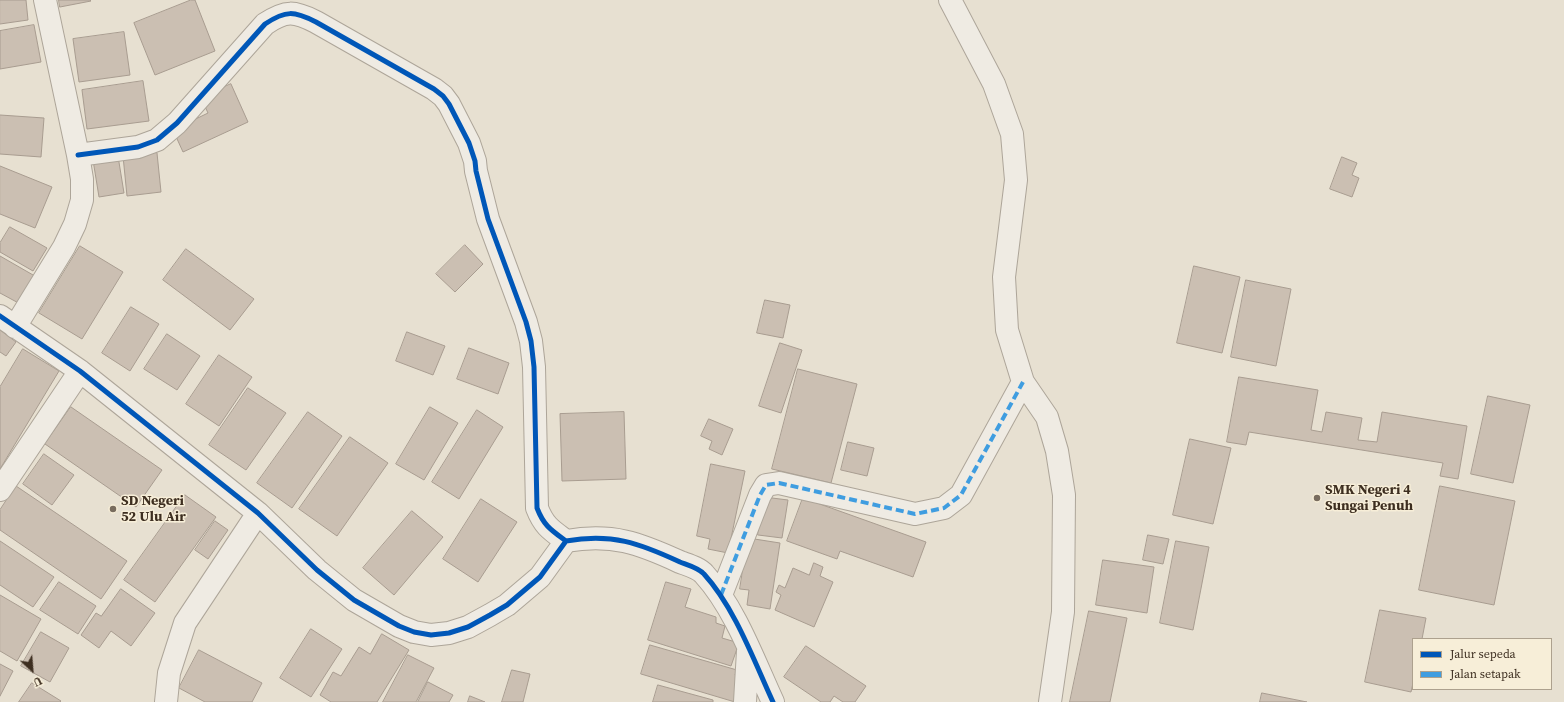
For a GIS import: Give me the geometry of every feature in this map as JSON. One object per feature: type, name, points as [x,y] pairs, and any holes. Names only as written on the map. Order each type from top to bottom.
[{"type":"street","points":[[45,0],[78,155],[82,179],[82,200],[75,224],[64,247],[8,322],[80,371],[258,513],[317,570],[354,600],[399,626],[414,632],[431,635],[449,633],[468,627],[507,605],[540,577],[566,542],[587,538],[620,540],[649,547],[703,572],[721,595],[749,648],[773,702]]},
{"type":"street","points":[[950,0],[994,84],[1012,134],[1016,180],[1004,277],[1007,330],[1023,382],[1047,417],[1057,451],[1064,495],[1063,612],[1050,702]]},
{"type":"street","points":[[78,155],[138,147],[157,140],[177,123],[265,24],[278,16],[290,13],[301,15],[316,22],[434,89],[443,96],[449,104],[469,143],[475,161],[476,172],[488,219],[526,322],[531,341],[534,367],[537,508],[542,520],[549,529],[566,542]]},
{"type":"street","points":[[0,490],[80,371]]},
{"type":"street","points":[[721,595],[760,495],[766,485],[779,483],[915,514],[944,508],[961,495],[1023,382]]},
{"type":"street","points":[[166,702],[168,673],[185,623],[258,513]]},
{"type":"street","points":[[745,702],[749,648]]},
{"type":"building","points":[[0,0],[26,0],[28,20],[0,24]]},
{"type":"building","points":[[59,0],[90,0],[91,1],[60,7]]},
{"type":"building","points":[[191,0],[195,0],[215,51],[155,75],[134,23]]},
{"type":"building","points":[[34,25],[41,62],[0,69],[0,31]]},
{"type":"building","points":[[124,32],[130,75],[79,82],[73,39]]},
{"type":"building","points":[[143,81],[149,121],[87,129],[82,90]]},
{"type":"building","points":[[231,84],[248,122],[183,152],[173,130],[208,113],[201,98]]},
{"type":"building","points":[[0,115],[44,118],[41,157],[0,154]]},
{"type":"building","points":[[157,153],[161,192],[127,196],[123,156]]},
{"type":"building","points":[[118,156],[124,193],[99,197],[93,160]]},
{"type":"building","points":[[1342,157],[1357,163],[1352,175],[1359,178],[1352,197],[1330,189]]},
{"type":"building","points":[[0,166],[52,187],[35,228],[0,214]]},
{"type":"building","points":[[10,227],[47,248],[33,271],[0,252],[0,243]]},
{"type":"building","points":[[465,245],[483,264],[455,292],[436,274]]},
{"type":"building","points":[[80,246],[123,272],[82,339],[39,313]]},
{"type":"building","points":[[186,249],[254,299],[230,330],[163,280]]},
{"type":"building","points":[[0,256],[40,279],[24,306],[0,293]]},
{"type":"building","points":[[1194,266],[1240,277],[1222,353],[1177,343]]},
{"type":"building","points":[[1246,280],[1291,289],[1276,366],[1231,357]]},
{"type":"building","points":[[765,300],[790,305],[783,338],[757,333]]},
{"type":"building","points":[[131,307],[159,324],[130,371],[102,353]]},
{"type":"building","points":[[0,330],[16,342],[6,356],[0,352]]},
{"type":"building","points":[[407,332],[445,346],[433,375],[396,361]]},
{"type":"building","points":[[167,334],[200,356],[177,390],[144,369]]},
{"type":"building","points":[[780,343],[802,350],[781,413],[759,406]]},
{"type":"building","points":[[469,348],[509,363],[498,394],[457,379]]},
{"type":"building","points":[[23,349],[59,371],[0,469],[0,387]]},
{"type":"building","points":[[219,355],[252,377],[219,426],[186,404]]},
{"type":"building","points":[[798,369],[857,384],[831,483],[772,469]]},
{"type":"building","points":[[1239,377],[1318,390],[1311,430],[1322,432],[1326,412],[1362,418],[1358,440],[1377,442],[1382,412],[1467,426],[1458,479],[1440,476],[1443,463],[1249,432],[1246,445],[1227,442]]},
{"type":"building","points":[[248,388],[286,413],[246,470],[209,445]]},
{"type":"building","points":[[1488,396],[1530,405],[1513,483],[1471,474]]},
{"type":"building","points":[[71,407],[162,470],[136,507],[45,444]]},
{"type":"building","points":[[430,407],[458,423],[424,480],[396,464]]},
{"type":"building","points":[[477,410],[503,427],[459,499],[432,482]]},
{"type":"building","points":[[308,412],[342,436],[292,508],[257,483]]},
{"type":"building","points":[[624,412],[626,479],[562,481],[560,414]]},
{"type":"building","points":[[709,419],[733,429],[722,455],[709,449],[712,441],[701,436]]},
{"type":"building","points":[[350,437],[388,463],[337,536],[299,509]]},
{"type":"building","points":[[1190,439],[1231,448],[1213,524],[1173,515]]},
{"type":"building","points":[[848,442],[874,448],[867,476],[841,470]]},
{"type":"building","points":[[44,454],[74,475],[52,505],[23,484]]},
{"type":"building","points":[[711,464],[745,471],[728,553],[708,549],[710,539],[697,536]]},
{"type":"building","points":[[16,486],[127,561],[101,599],[0,530],[0,510]]},
{"type":"building","points":[[1440,486],[1515,501],[1494,605],[1419,590]]},
{"type":"building","points":[[185,495],[216,517],[155,602],[124,580]]},
{"type":"building","points":[[764,497],[788,500],[782,538],[758,535]]},
{"type":"building","points":[[803,498],[926,542],[913,577],[840,551],[837,559],[787,541]]},
{"type":"building","points":[[481,499],[517,522],[478,582],[443,559]]},
{"type":"building","points":[[412,511],[443,537],[394,595],[363,568]]},
{"type":"building","points":[[215,521],[228,530],[208,559],[195,550]]},
{"type":"building","points":[[1148,535],[1169,539],[1163,564],[1143,560]]},
{"type":"building","points":[[748,538],[780,543],[770,609],[747,605],[749,590],[740,589]]},
{"type":"building","points":[[0,541],[54,577],[33,607],[0,585]]},
{"type":"building","points":[[1176,541],[1209,547],[1193,630],[1160,623]]},
{"type":"building","points":[[1103,560],[1154,567],[1147,613],[1096,605]]},
{"type":"building","points":[[814,563],[823,567],[820,576],[833,582],[814,627],[775,610],[781,595],[776,592],[779,585],[785,588],[793,568],[809,575]]},
{"type":"building","points":[[59,582],[96,606],[78,634],[40,610]]},
{"type":"building","points":[[666,582],[691,589],[685,607],[716,617],[716,623],[725,626],[722,638],[739,643],[731,666],[648,640]]},
{"type":"building","points":[[121,589],[155,613],[131,646],[111,631],[99,648],[81,635],[96,613],[101,616]]},
{"type":"building","points":[[0,595],[41,619],[17,661],[0,651]]},
{"type":"building","points":[[1380,610],[1426,618],[1422,638],[1412,638],[1411,692],[1365,682]]},
{"type":"building","points":[[1089,611],[1127,618],[1110,702],[1070,702]]},
{"type":"building","points":[[311,629],[342,649],[311,697],[280,678]]},
{"type":"building","points":[[41,632],[69,648],[50,682],[21,666]]},
{"type":"building","points":[[382,634],[409,650],[377,702],[331,702],[320,695],[333,672],[341,676],[359,647],[370,654]]},
{"type":"building","points":[[650,645],[737,670],[735,675],[742,678],[735,702],[641,674]]},
{"type":"building","points":[[806,646],[866,686],[855,702],[843,702],[834,696],[830,702],[821,702],[784,677]]},
{"type":"building","points":[[199,650],[262,683],[252,702],[205,702],[179,688]]},
{"type":"building","points":[[408,655],[434,668],[416,702],[383,702]]},
{"type":"building","points":[[0,664],[13,671],[0,696]]},
{"type":"building","points":[[512,670],[530,674],[523,702],[502,702]]},
{"type":"building","points":[[428,682],[453,695],[449,702],[418,702]]},
{"type":"building","points":[[32,683],[61,701],[19,702]]},
{"type":"building","points":[[658,685],[713,700],[713,702],[653,702]]},
{"type":"building","points":[[1262,693],[1307,702],[1260,702]]},
{"type":"building","points":[[470,696],[485,702],[468,702]]},
{"type":"marked path","points":[[721,595],[760,495],[766,485],[779,483],[915,514],[944,508],[961,495],[1023,382]]},
{"type":"cycle path","points":[[78,155],[138,147],[157,140],[177,123],[265,24],[272,19],[285,14],[296,14],[316,22],[434,89],[443,96],[449,104],[469,143],[475,161],[476,171],[488,219],[526,322],[531,341],[534,367],[537,508],[548,527],[566,541]]},
{"type":"cycle path","points":[[0,316],[80,371],[258,513],[317,570],[354,600],[399,626],[414,632],[431,635],[449,633],[468,627],[507,605],[540,577],[566,541],[597,538],[625,541],[693,567],[704,574],[725,603],[743,635],[773,702]]},
{"type":"place","name":"SMK Negeri 4 Sungai Penuh","points":[[1317,498]]},
{"type":"place","name":"SD Negeri 52 Ulu Air","points":[[113,509]]}]
